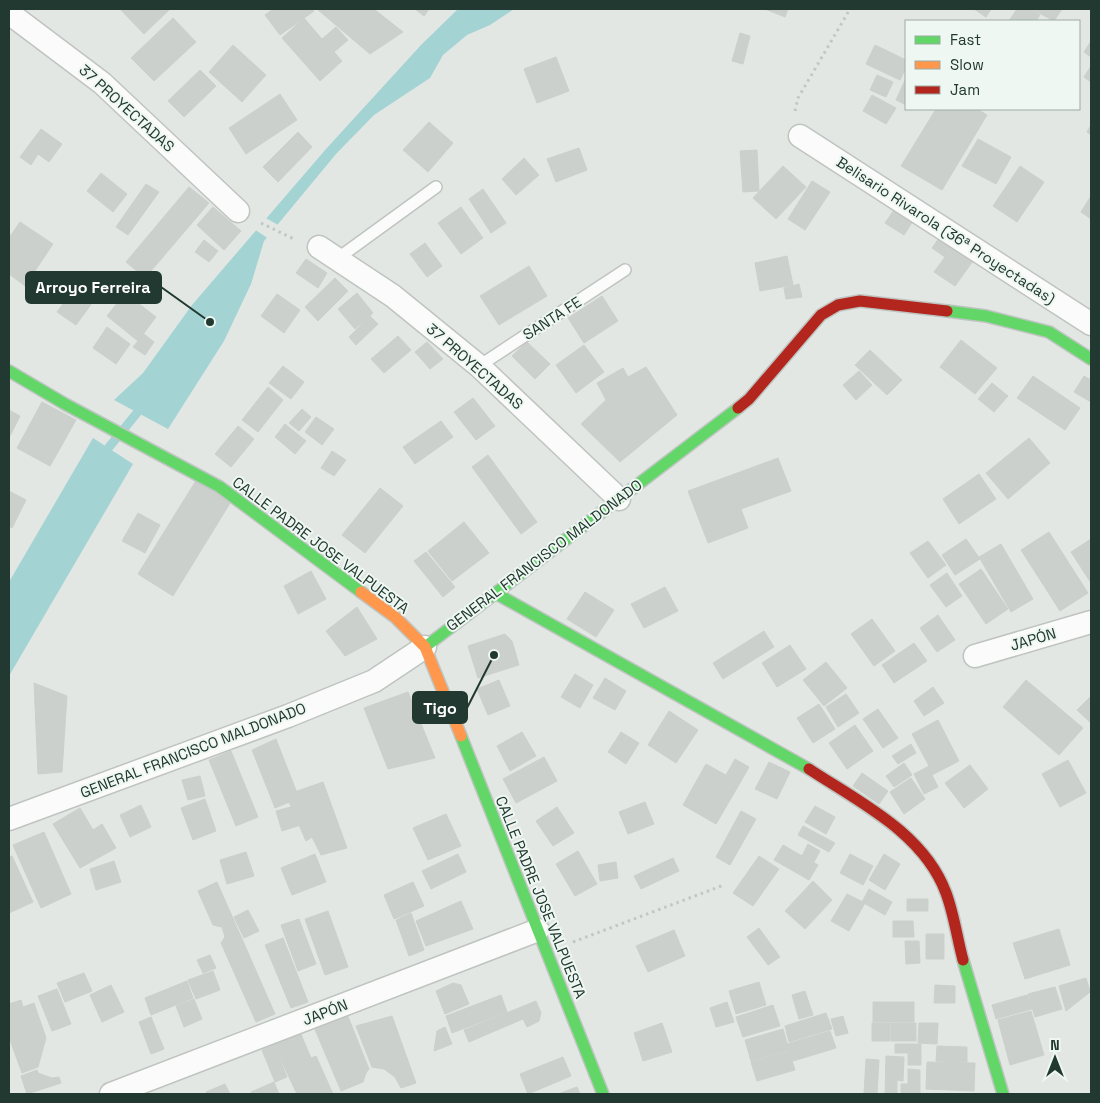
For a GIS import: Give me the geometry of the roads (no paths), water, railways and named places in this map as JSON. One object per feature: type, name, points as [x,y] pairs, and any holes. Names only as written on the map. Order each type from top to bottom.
[{"type":"street","name":"37 PROYECTADAS","points":[[9,13],[102,83],[248,216]]},
{"type":"street","name":"Belisario Rivarola (36ª Proyectadas)","points":[[800,136],[1091,324]]},
{"type":"street","name":"37 PROYECTADAS","points":[[318,249],[393,296],[479,366],[619,498]]},
{"type":"street","name":"GENERAL FRANCISCO MALDONADO","points":[[9,819],[288,716],[374,681],[425,647],[749,399],[821,316],[838,305],[860,301],[986,316],[1049,332],[1084,354]]},
{"type":"street","points":[[1084,354],[1091,324]]},
{"type":"street","name":"CALLE PADRE JOSE VALPUESTA","points":[[9,371],[220,487],[395,617],[425,647],[603,1094]]},
{"type":"street","points":[[494,593],[798,762],[894,825],[930,862],[946,893],[964,966],[1003,1094]]},
{"type":"street","name":"JAPÓN","points":[[975,656],[1091,622]]},
{"type":"street","name":"JAPÓN","points":[[111,1094],[538,930]]},
{"type":"lane","points":[[318,249],[436,187]]},
{"type":"lane","name":"SANTA FE","points":[[479,366],[625,270]]},
{"type":"water","points":[[458,9],[514,9],[490,25],[467,35],[443,55],[430,78],[374,115],[336,154],[264,241],[251,284],[224,341],[168,429],[114,400],[143,373],[192,305],[326,149],[421,45]]},
{"type":"water","points":[[93,438],[133,464],[9,676],[9,582]]},
{"type":"waterway","points":[[101,457],[145,403]]},
{"type":"place","name":"Arroyo Ferreira","points":[[210,322]]},
{"type":"place","name":"Tigo","points":[[494,655]]}]
